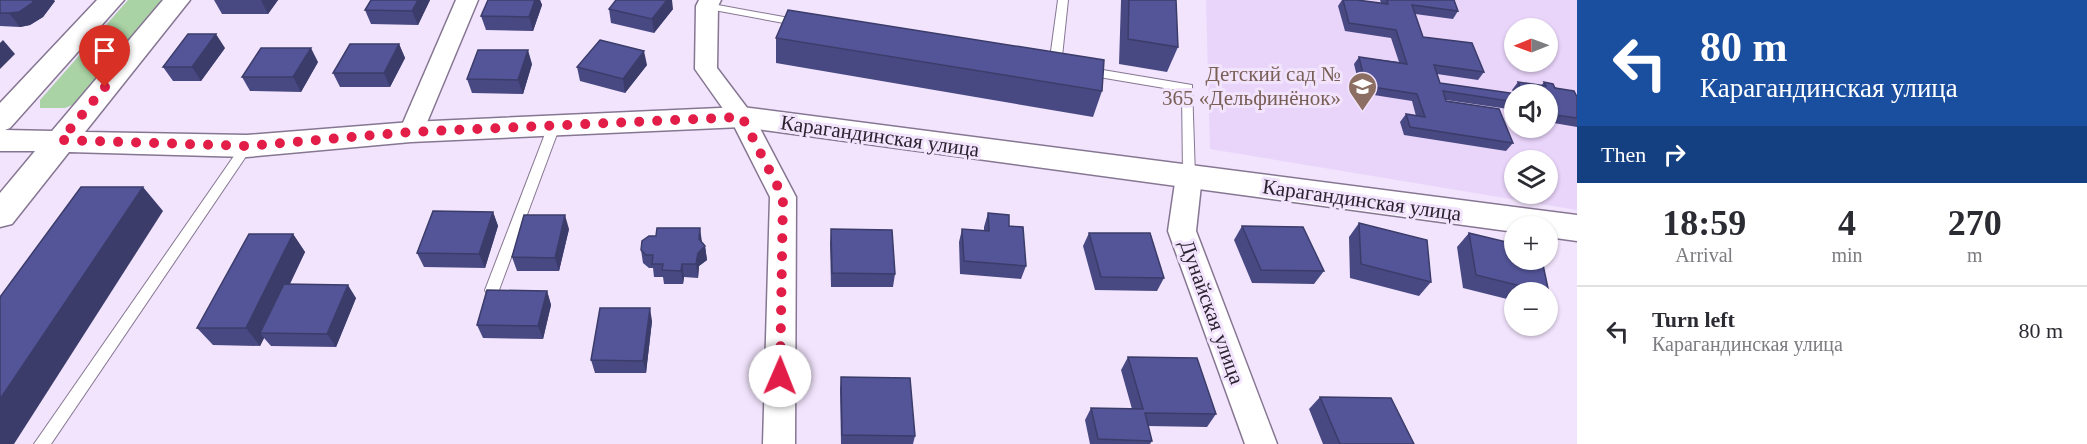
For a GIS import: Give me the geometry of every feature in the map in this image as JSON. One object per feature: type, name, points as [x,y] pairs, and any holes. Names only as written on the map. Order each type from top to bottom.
[{"type":"street","points":[[0,121],[111,0]]},
{"type":"street","points":[[0,215],[177,0]]},
{"type":"street","points":[[411,132],[467,0]]},
{"type":"street","points":[[709,3],[706,69],[742,117],[783,197],[779,444]]},
{"type":"street","name":"Карагандинская улица","points":[[0,140],[247,146],[411,132],[742,117],[1577,228]]},
{"type":"street","name":"Дунайская улица","points":[[1189,176],[1182,231],[1262,444]]},
{"type":"lane","points":[[1063,0],[1061,67],[1188,88],[1189,176]]},
{"type":"lane","points":[[709,3],[815,25]]},
{"type":"lane","points":[[492,290],[554,126]]},
{"type":"lane","points":[[42,444],[247,146]]},
{"type":"shaded area","name":"Детский сад № 365 «Дельфинёнок»","points":[[1206,0],[1577,0],[1577,210],[1541,204],[1558,204],[1558,150],[1504,150],[1504,198],[1210,149]]},
{"type":"green space","points":[[128,0],[163,0],[77,103],[65,108],[40,108],[40,100]]},
{"type":"building","points":[[0,0],[34,0],[19,12],[0,13]]},
{"type":"building","points":[[371,0],[418,0],[412,11],[365,10]]},
{"type":"building","points":[[488,0],[535,0],[529,17],[481,16]]},
{"type":"building","points":[[616,0],[667,0],[652,19],[609,9]]},
{"type":"building","points":[[1129,0],[1176,0],[1178,47],[1128,39]]},
{"type":"building","points":[[1343,0],[1388,4],[1387,0],[1454,0],[1458,11],[1412,5],[1423,37],[1472,43],[1484,72],[1434,65],[1440,83],[1504,92],[1504,100],[1443,91],[1446,101],[1499,109],[1504,121],[1504,138],[1511,138],[1513,143],[1410,127],[1406,114],[1425,117],[1417,94],[1366,86],[1359,57],[1407,64],[1396,30],[1349,23]]},
{"type":"building","points":[[788,10],[1104,60],[1102,91],[776,38]]},
{"type":"building","points":[[188,34],[216,34],[192,67],[163,67]]},
{"type":"building","points":[[600,40],[644,51],[623,79],[577,67]]},
{"type":"building","points":[[350,44],[399,44],[384,73],[333,73]]},
{"type":"building","points":[[261,48],[311,48],[293,77],[242,77]]},
{"type":"building","points":[[478,50],[528,50],[518,80],[467,79]]},
{"type":"building","points":[[1558,88],[1574,91],[1577,97],[1577,118],[1558,115]]},
{"type":"building","points":[[81,187],[143,187],[0,399],[0,297]]},
{"type":"building","points":[[433,211],[493,212],[479,254],[417,253]]},
{"type":"building","points":[[988,213],[1009,215],[1009,226],[1023,227],[1026,266],[964,261],[962,229],[989,231]]},
{"type":"building","points":[[524,215],[565,215],[555,258],[512,257]]},
{"type":"building","points":[[1359,223],[1427,240],[1431,282],[1361,264]]},
{"type":"building","points":[[1242,226],[1303,227],[1324,271],[1261,270]]},
{"type":"building","points":[[657,228],[700,228],[699,239],[705,246],[698,253],[696,264],[682,264],[681,271],[662,270],[663,264],[652,264],[653,255],[646,255],[641,250],[642,241],[649,236],[656,236]]},
{"type":"building","points":[[831,229],[892,230],[895,274],[832,273]]},
{"type":"building","points":[[1089,233],[1150,233],[1164,278],[1101,277]]},
{"type":"building","points":[[1469,233],[1504,241],[1504,270],[1544,270],[1547,282],[1504,282],[1476,275]]},
{"type":"building","points":[[249,234],[293,234],[246,328],[197,328]]},
{"type":"building","points":[[284,284],[348,285],[327,334],[260,333]]},
{"type":"building","points":[[487,290],[547,291],[538,326],[477,325]]},
{"type":"building","points":[[600,308],[650,308],[643,361],[591,360]]},
{"type":"building","points":[[1128,357],[1197,358],[1216,414],[1145,413],[1152,441],[1098,439],[1091,408],[1143,409]]},
{"type":"building","points":[[841,377],[910,378],[915,436],[842,435]]},
{"type":"building","points":[[1320,397],[1391,398],[1414,444],[1340,444]]},
{"type":"place","name":"Детский сад № 365 «Дельфинёнок»","points":[[1362,112]]},
{"type":"route","points":[[105,87],[61,140],[247,146],[411,132],[742,117],[783,197],[780,376]]}]
